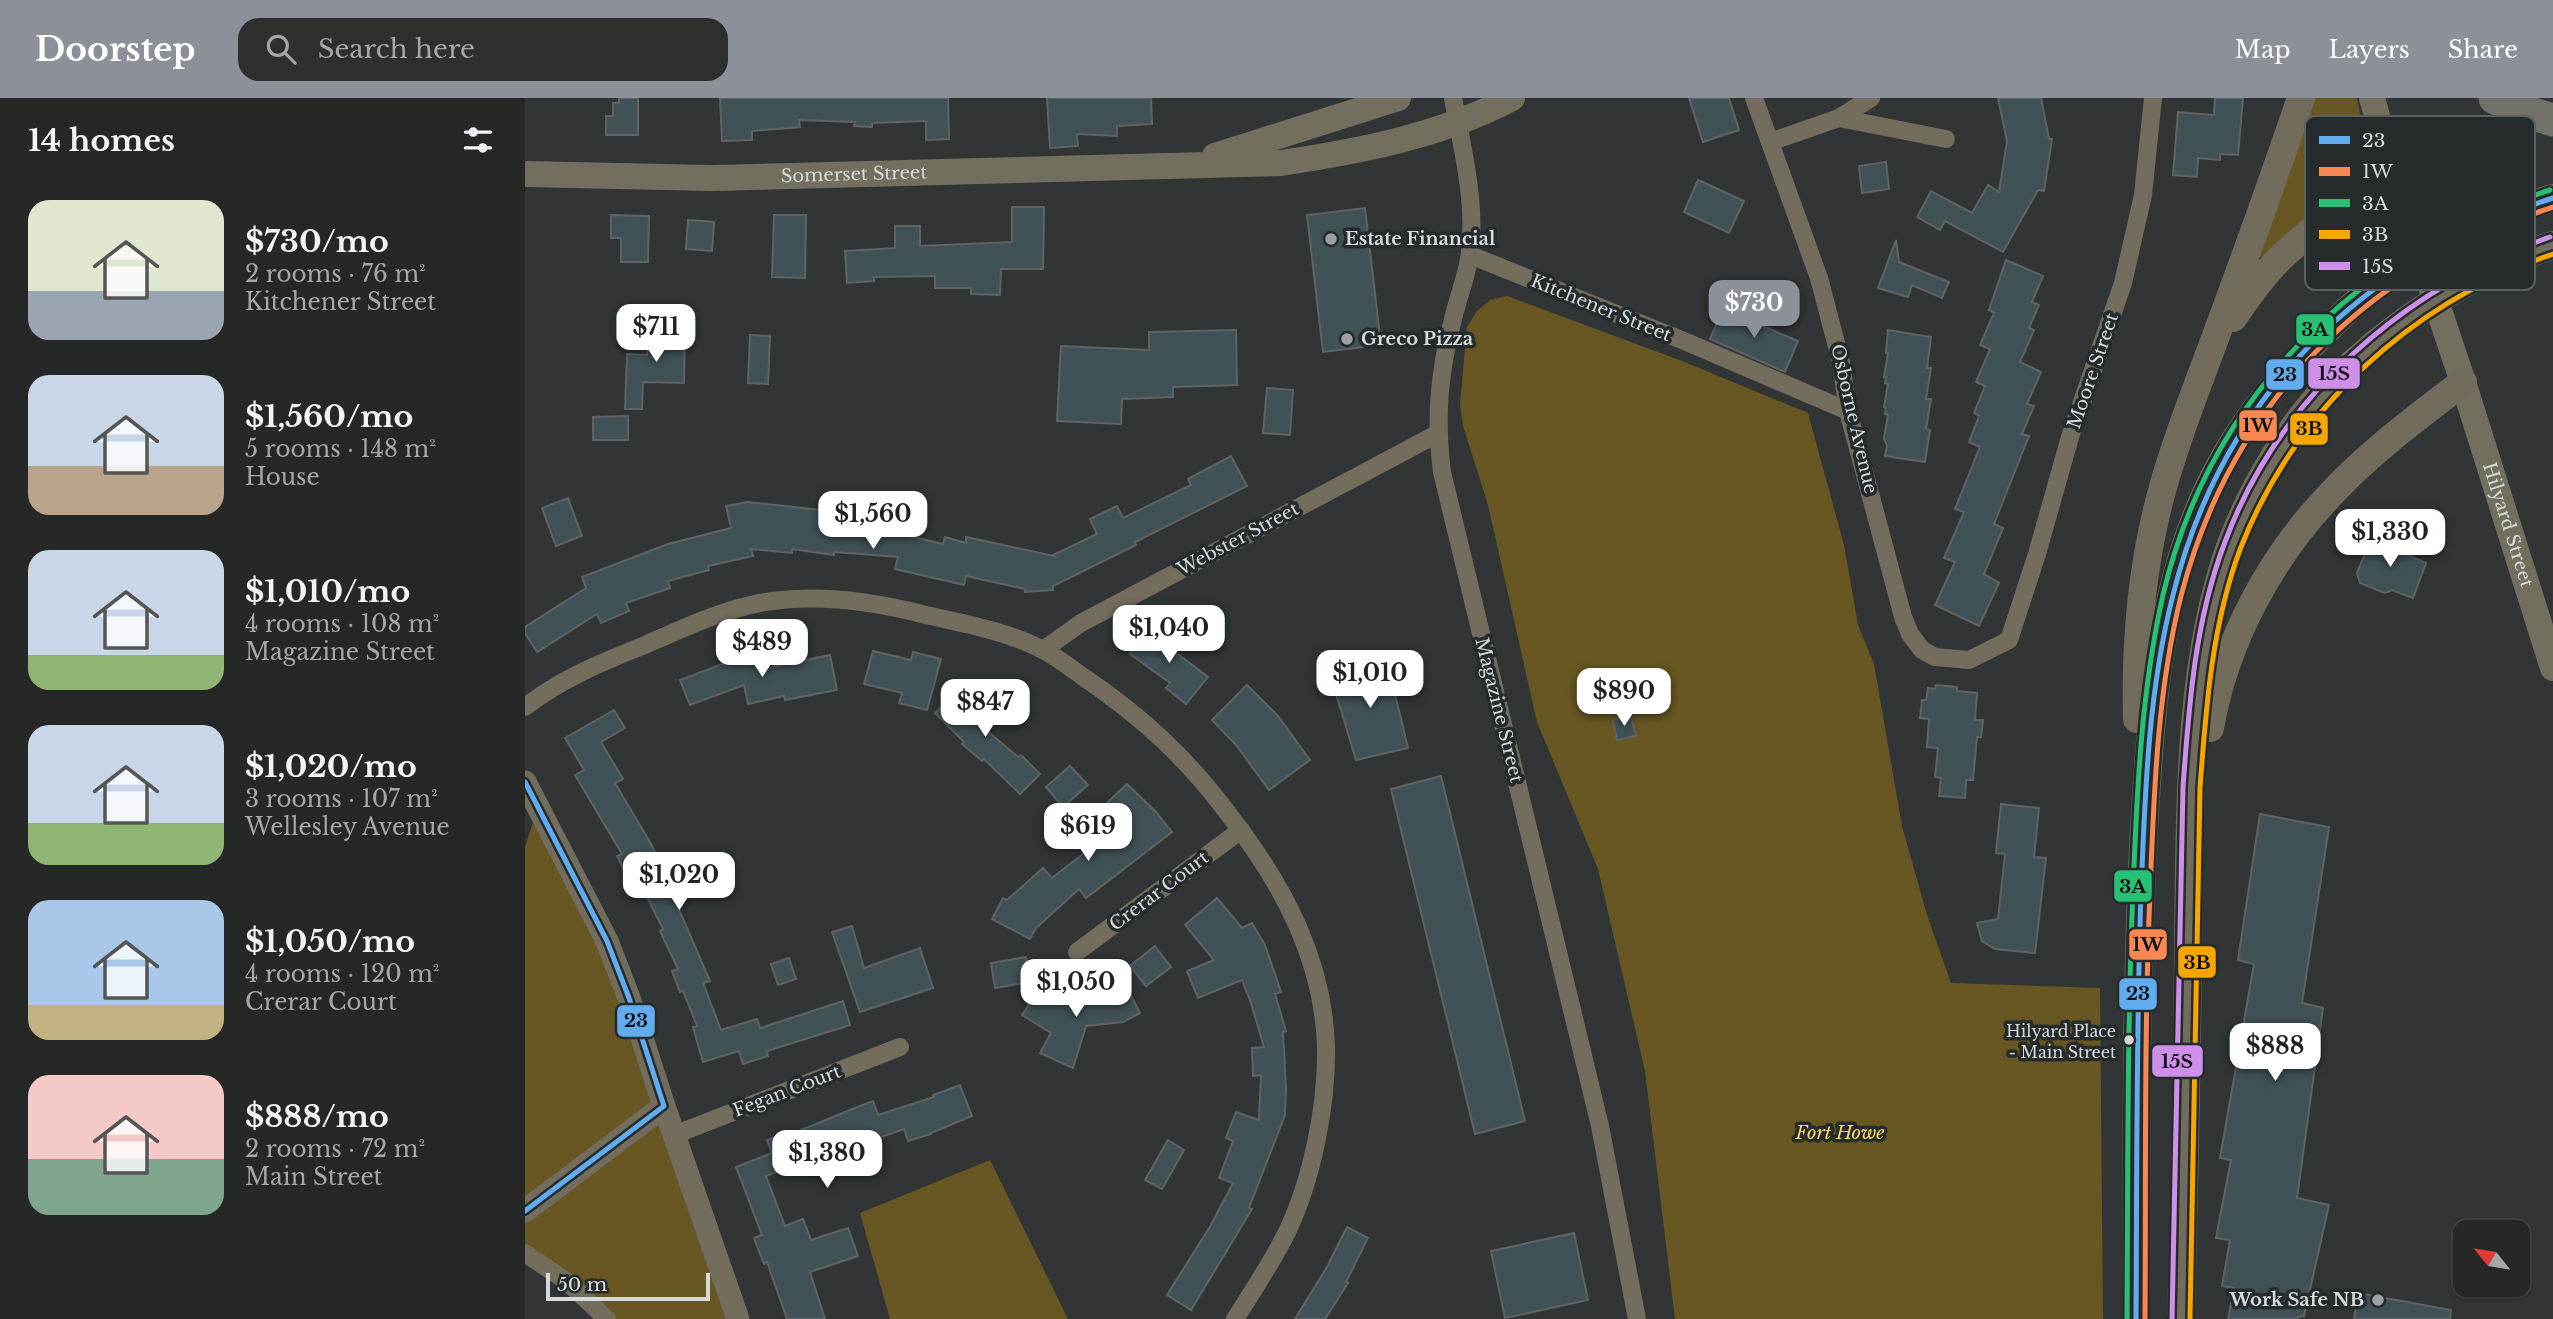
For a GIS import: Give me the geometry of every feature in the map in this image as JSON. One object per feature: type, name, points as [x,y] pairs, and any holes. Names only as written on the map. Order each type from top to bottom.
[{"type":"highway","points":[[2495,98],[2553,120]]},
{"type":"main road","name":"Somerset Street","points":[[1183,165],[1398,98]]},
{"type":"main road","name":"Somerset Street","points":[[525,174],[713,178],[1105,170],[1281,163],[1357,152],[1458,124],[1512,98]]},
{"type":"main road","points":[[2136,1319],[2140,907],[2136,657],[2141,599],[2159,499],[2175,448],[2301,98]]},
{"type":"main road","name":"Hilyard Street","points":[[2372,98],[2377,116]]},
{"type":"main road","points":[[2535,204],[2553,198]]},
{"type":"main road","points":[[2212,345],[2270,269],[2305,239]]},
{"type":"main road","points":[[2535,252],[2553,245]]},
{"type":"main road","points":[[2140,907],[2150,731],[2157,670],[2165,623],[2190,532],[2208,488],[2259,405],[2323,331],[2372,290]]},
{"type":"main road","name":"Hilyard Street","points":[[2432,290],[2553,668]]},
{"type":"main road","points":[[2181,1319],[2189,848],[2199,685],[2218,589],[2231,544],[2251,500],[2291,433],[2335,380],[2375,344],[2404,321],[2452,290]]},
{"type":"main road","points":[[2189,848],[2216,697],[2235,642],[2277,562],[2301,527],[2332,492],[2369,457],[2463,382]]},
{"type":"street","name":"Magazine Street","points":[[1453,98],[1467,177],[1472,233],[1470,255],[1443,365],[1437,435],[1451,510],[1600,1126],[1637,1319]]},
{"type":"street","name":"Osborne Avenue","points":[[1754,98],[1819,278],[1841,362],[1848,411],[1900,606],[1910,634],[1922,650],[1935,657],[1969,660],[2009,639]]},
{"type":"street","points":[[1770,142],[1839,118],[1871,98]]},
{"type":"street","name":"Moore Street","points":[[2009,639],[2037,554],[2063,459],[2123,283],[2137,230],[2146,176],[2153,98]]},
{"type":"street","points":[[1839,118],[1946,139]]},
{"type":"street","name":"Kitchener Street","points":[[1470,255],[1689,343],[1848,411]]},
{"type":"street","name":"Webster Street","points":[[1043,650],[1081,622],[1437,435]]},
{"type":"street","points":[[525,707],[556,685],[587,668],[703,620],[771,601],[817,598],[895,607],[988,629],[1043,650],[1145,721],[1210,788],[1272,874],[1293,912],[1315,974],[1326,1046],[1320,1121],[1299,1198],[1288,1229],[1235,1319]]},
{"type":"street","points":[[525,782],[607,941],[629,998],[738,1319]]},
{"type":"street","name":"Crerar Court","points":[[1077,952],[1241,830]]},
{"type":"street","name":"Fegan Court","points":[[674,1135],[900,1046]]},
{"type":"street","points":[[525,1211],[664,1106]]},
{"type":"street","points":[[525,1253],[566,1281],[607,1319]]},
{"type":"green space","points":[[2311,98],[2357,98],[2360,116],[2305,116],[2305,228],[2266,261],[2257,254]]},
{"type":"green space","name":"Fort Howe","points":[[1507,296],[1682,361],[1808,413],[1844,545],[1858,625],[1874,664],[1902,826],[1927,915],[1951,983],[2100,988],[2103,1319],[1675,1319],[1645,1071],[1598,869],[1537,722],[1488,505],[1463,426],[1460,404],[1467,327],[1477,311],[1490,300]]},
{"type":"green space","points":[[538,807],[607,941],[738,1319],[607,1319],[525,1253],[525,847]]},
{"type":"green space","points":[[990,1160],[1068,1319],[890,1319],[860,1213]]},
{"type":"building","points":[[619,98],[638,98],[638,135],[606,135],[606,116],[613,116],[613,103],[619,103]]},
{"type":"building","points":[[720,98],[948,98],[949,139],[926,140],[926,121],[872,123],[872,127],[854,126],[855,122],[799,120],[800,127],[752,131],[752,140],[722,141]]},
{"type":"building","points":[[1047,98],[1151,98],[1152,124],[1117,126],[1117,136],[1077,134],[1078,146],[1050,148]]},
{"type":"building","points":[[1689,98],[1729,98],[1739,130],[1703,142]]},
{"type":"building","points":[[1998,98],[2041,98],[2049,139],[2052,139],[2044,191],[2038,190],[2003,252],[1945,221],[1940,230],[1917,217],[1931,191],[1972,213],[1988,185],[1999,192],[2007,141]]},
{"type":"building","points":[[2215,98],[2243,98],[2238,155],[2220,154],[2220,160],[2198,158],[2197,177],[2173,175],[2178,112],[2214,115]]},
{"type":"building","points":[[1886,162],[1889,189],[1862,193],[1859,166]]},
{"type":"building","points":[[1698,180],[1744,201],[1729,233],[1684,212]]},
{"type":"building","points":[[1012,207],[1044,207],[1043,269],[1001,269],[1000,295],[971,294],[971,288],[935,288],[935,276],[874,277],[874,281],[847,283],[845,251],[895,248],[895,226],[920,226],[920,246],[1012,242]]},
{"type":"building","points":[[1365,208],[1381,345],[1323,352],[1307,215]]},
{"type":"building","points":[[611,215],[649,216],[648,262],[621,262],[621,238],[611,238]]},
{"type":"building","points":[[774,215],[806,215],[805,278],[772,277]]},
{"type":"building","points":[[688,220],[714,222],[712,251],[686,249]]},
{"type":"building","points":[[1896,240],[1899,262],[1949,282],[1942,298],[1912,285],[1908,297],[1878,288]]},
{"type":"building","points":[[2006,260],[2043,276],[2032,302],[2039,305],[2029,328],[2034,330],[2020,362],[2041,372],[2027,404],[2034,406],[2022,434],[2029,436],[1994,524],[2003,528],[1984,574],[1999,583],[1979,626],[1935,605],[1955,562],[1944,558],[1964,512],[1955,509],[1980,447],[1969,442],[1979,416],[1974,413],[1985,386],[1976,382],[1990,349],[1980,345],[1994,313],[1989,310]]},
{"type":"building","points":[[1723,309],[1798,341],[1785,372],[1710,339]]},
{"type":"building","points":[[648,329],[685,330],[684,383],[643,382],[642,409],[625,409],[627,354],[647,355]]},
{"type":"building","points":[[1236,330],[1237,385],[1173,387],[1173,397],[1122,399],[1121,424],[1057,421],[1061,346],[1149,350],[1149,332]]},
{"type":"building","points":[[1888,330],[1931,337],[1927,368],[1931,368],[1926,399],[1931,399],[1926,429],[1930,430],[1925,462],[1885,456],[1887,446],[1884,438],[1888,415],[1885,414],[1884,407],[1888,384],[1885,383],[1884,377]]},
{"type":"building","points":[[750,335],[770,336],[768,384],[748,383]]},
{"type":"building","points":[[1267,388],[1293,390],[1290,435],[1263,433]]},
{"type":"building","points":[[628,416],[628,440],[593,440],[593,417]]},
{"type":"building","points":[[1231,456],[1247,486],[1135,542],[1136,545],[1053,586],[1053,590],[1025,592],[1025,589],[966,576],[964,585],[895,569],[898,557],[834,552],[834,555],[792,549],[792,553],[751,549],[753,556],[708,566],[709,570],[668,581],[670,588],[626,603],[629,611],[601,623],[597,614],[537,652],[525,633],[525,627],[586,588],[582,577],[668,544],[731,528],[726,506],[747,502],[840,512],[838,522],[880,525],[880,529],[943,544],[945,537],[966,543],[966,537],[1054,556],[1097,534],[1090,519],[1117,506],[1123,518],[1191,485],[1188,479]]},
{"type":"building","points":[[568,498],[582,536],[556,546],[542,508]]},
{"type":"building","points":[[2377,538],[2403,548],[2405,554],[2426,563],[2413,598],[2392,590],[2385,593],[2360,583],[2357,573],[2370,541]]},
{"type":"building","points":[[1150,626],[1170,640],[1166,645],[1208,677],[1186,704],[1166,688],[1170,683],[1130,654]]},
{"type":"building","points":[[762,650],[766,668],[830,655],[837,690],[785,700],[784,696],[748,704],[744,685],[690,705],[680,680],[738,658],[737,655]]},
{"type":"building","points":[[873,651],[911,660],[913,652],[941,659],[927,710],[899,703],[902,693],[864,684]]},
{"type":"building","points":[[1386,657],[1408,748],[1356,760],[1331,677]]},
{"type":"building","points":[[966,683],[987,704],[972,718],[1018,757],[1021,755],[1040,774],[1020,794],[984,759],[982,761],[962,744],[964,742],[935,713]]},
{"type":"building","points":[[1247,685],[1278,716],[1310,760],[1269,790],[1236,745],[1212,720]]},
{"type":"building","points":[[1936,685],[1977,693],[1975,720],[1983,720],[1981,737],[1977,737],[1973,780],[1966,780],[1965,798],[1939,796],[1941,778],[1935,777],[1938,748],[1927,747],[1929,719],[1920,718],[1922,700],[1926,700],[1928,688],[1935,689]]},
{"type":"building","points":[[614,710],[625,728],[601,742],[623,779],[615,783],[680,895],[674,898],[710,981],[703,983],[721,1030],[757,1019],[760,1028],[843,1001],[850,1025],[767,1051],[768,1056],[743,1064],[739,1051],[703,1062],[693,1027],[697,1026],[672,971],[678,969],[660,931],[663,929],[635,873],[627,877],[617,856],[622,854],[575,775],[584,770],[565,738]]},
{"type":"building","points":[[1631,716],[1636,736],[1617,740],[1613,720]]},
{"type":"building","points":[[1070,766],[1088,785],[1063,807],[1046,787]]},
{"type":"building","points":[[1441,776],[1525,1121],[1475,1134],[1391,789]]},
{"type":"building","points":[[1127,784],[1172,832],[1086,898],[1079,889],[1036,928],[1030,939],[992,919],[1003,898],[1007,900],[1043,868],[1052,878],[1110,833],[1094,815]]},
{"type":"building","points":[[2001,804],[2039,808],[2034,857],[2046,858],[2035,953],[1995,949],[1982,941],[1977,923],[1998,919],[2005,854],[1996,853]]},
{"type":"building","points":[[2260,814],[2329,827],[2302,1003],[2323,1008],[2297,1198],[2329,1205],[2304,1316],[2297,1319],[2228,1319],[2234,1288],[2222,1286],[2230,1240],[2216,1238],[2231,1160],[2220,1158],[2254,964],[2238,960]]},
{"type":"building","points":[[1217,898],[1242,928],[1252,923],[1265,945],[1281,992],[1275,994],[1286,1031],[1283,1032],[1285,1115],[1249,1208],[1252,1209],[1191,1310],[1167,1295],[1211,1225],[1233,1183],[1219,1178],[1233,1141],[1226,1138],[1236,1112],[1259,1120],[1261,1075],[1253,1076],[1252,1048],[1264,1047],[1242,980],[1198,998],[1187,971],[1214,960],[1185,925]]},
{"type":"building","points":[[852,926],[864,968],[920,948],[933,988],[860,1012],[832,932]]},
{"type":"building","points":[[1155,946],[1171,967],[1146,986],[1130,966]]},
{"type":"building","points":[[1026,957],[1030,982],[995,988],[991,963]]},
{"type":"building","points":[[789,958],[796,979],[778,985],[771,964]]},
{"type":"building","points":[[1125,984],[1140,1013],[1123,1022],[1086,1026],[1073,1068],[1040,1053],[1051,1033],[1022,1015],[1041,986],[1068,1003],[1095,1000]]},
{"type":"building","points":[[960,1085],[972,1116],[908,1141],[904,1129],[766,1176],[785,1226],[803,1219],[811,1240],[848,1228],[858,1256],[810,1272],[825,1319],[787,1319],[767,1262],[764,1264],[754,1238],[762,1235],[736,1167],[772,1153],[767,1140],[793,1131],[794,1133],[873,1101],[878,1115],[934,1097],[933,1095]]},
{"type":"building","points":[[1168,1140],[1184,1150],[1162,1189],[1145,1180]]},
{"type":"building","points":[[1347,1227],[1368,1238],[1346,1282],[1348,1283],[1325,1319],[1295,1319],[1327,1267]]},
{"type":"building","points":[[1574,1233],[1588,1300],[1505,1318],[1491,1251]]},
{"type":"building","name":"Work Safe NB","points":[[2358,1293],[2451,1310],[2450,1319],[2354,1319]]},
{"type":"transit line","name":"3A","points":[[2535,196],[2550,190]]},
{"type":"transit line","name":"23","points":[[2535,205],[2553,198]]},
{"type":"transit line","name":"1W","points":[[2535,214],[2553,207]]},
{"type":"transit line","name":"15S","points":[[2535,243],[2550,237]]},
{"type":"transit line","name":"3B","points":[[2535,261],[2553,254]]},
{"type":"transit line","name":"3A","points":[[2127,1319],[2130,997],[2138,779],[2150,668],[2163,595],[2185,523],[2216,456],[2255,396],[2302,341],[2360,290]]},
{"type":"transit line","name":"23","points":[[2136,1319],[2138,1000],[2146,781],[2158,669],[2173,595],[2196,524],[2226,458],[2264,399],[2309,346],[2374,290]]},
{"type":"transit line","name":"1W","points":[[2145,1319],[2147,999],[2151,855],[2162,706],[2181,596],[2204,526],[2234,463],[2271,404],[2315,352],[2366,306],[2389,290]]},
{"type":"transit line","name":"15S","points":[[2172,1319],[2183,787],[2195,663],[2207,602],[2225,542],[2249,489],[2278,440],[2313,395],[2353,353],[2398,317],[2438,290]]},
{"type":"transit line","name":"3B","points":[[2190,1319],[2200,788],[2212,666],[2223,605],[2241,547],[2264,496],[2293,449],[2327,406],[2365,366],[2407,331],[2472,290]]},
{"type":"transit line","name":"23","points":[[525,782],[607,941],[629,998],[664,1106],[525,1211]]},
{"type":"place","name":"Estate Financial","points":[[1331,239]]},
{"type":"place","name":"Greco Pizza","points":[[1347,339]]},
{"type":"place","name":"Hilyard Place - Main Street","points":[[2129,1040]]},
{"type":"place","name":"Work Safe NB","points":[[2378,1300]]}]
